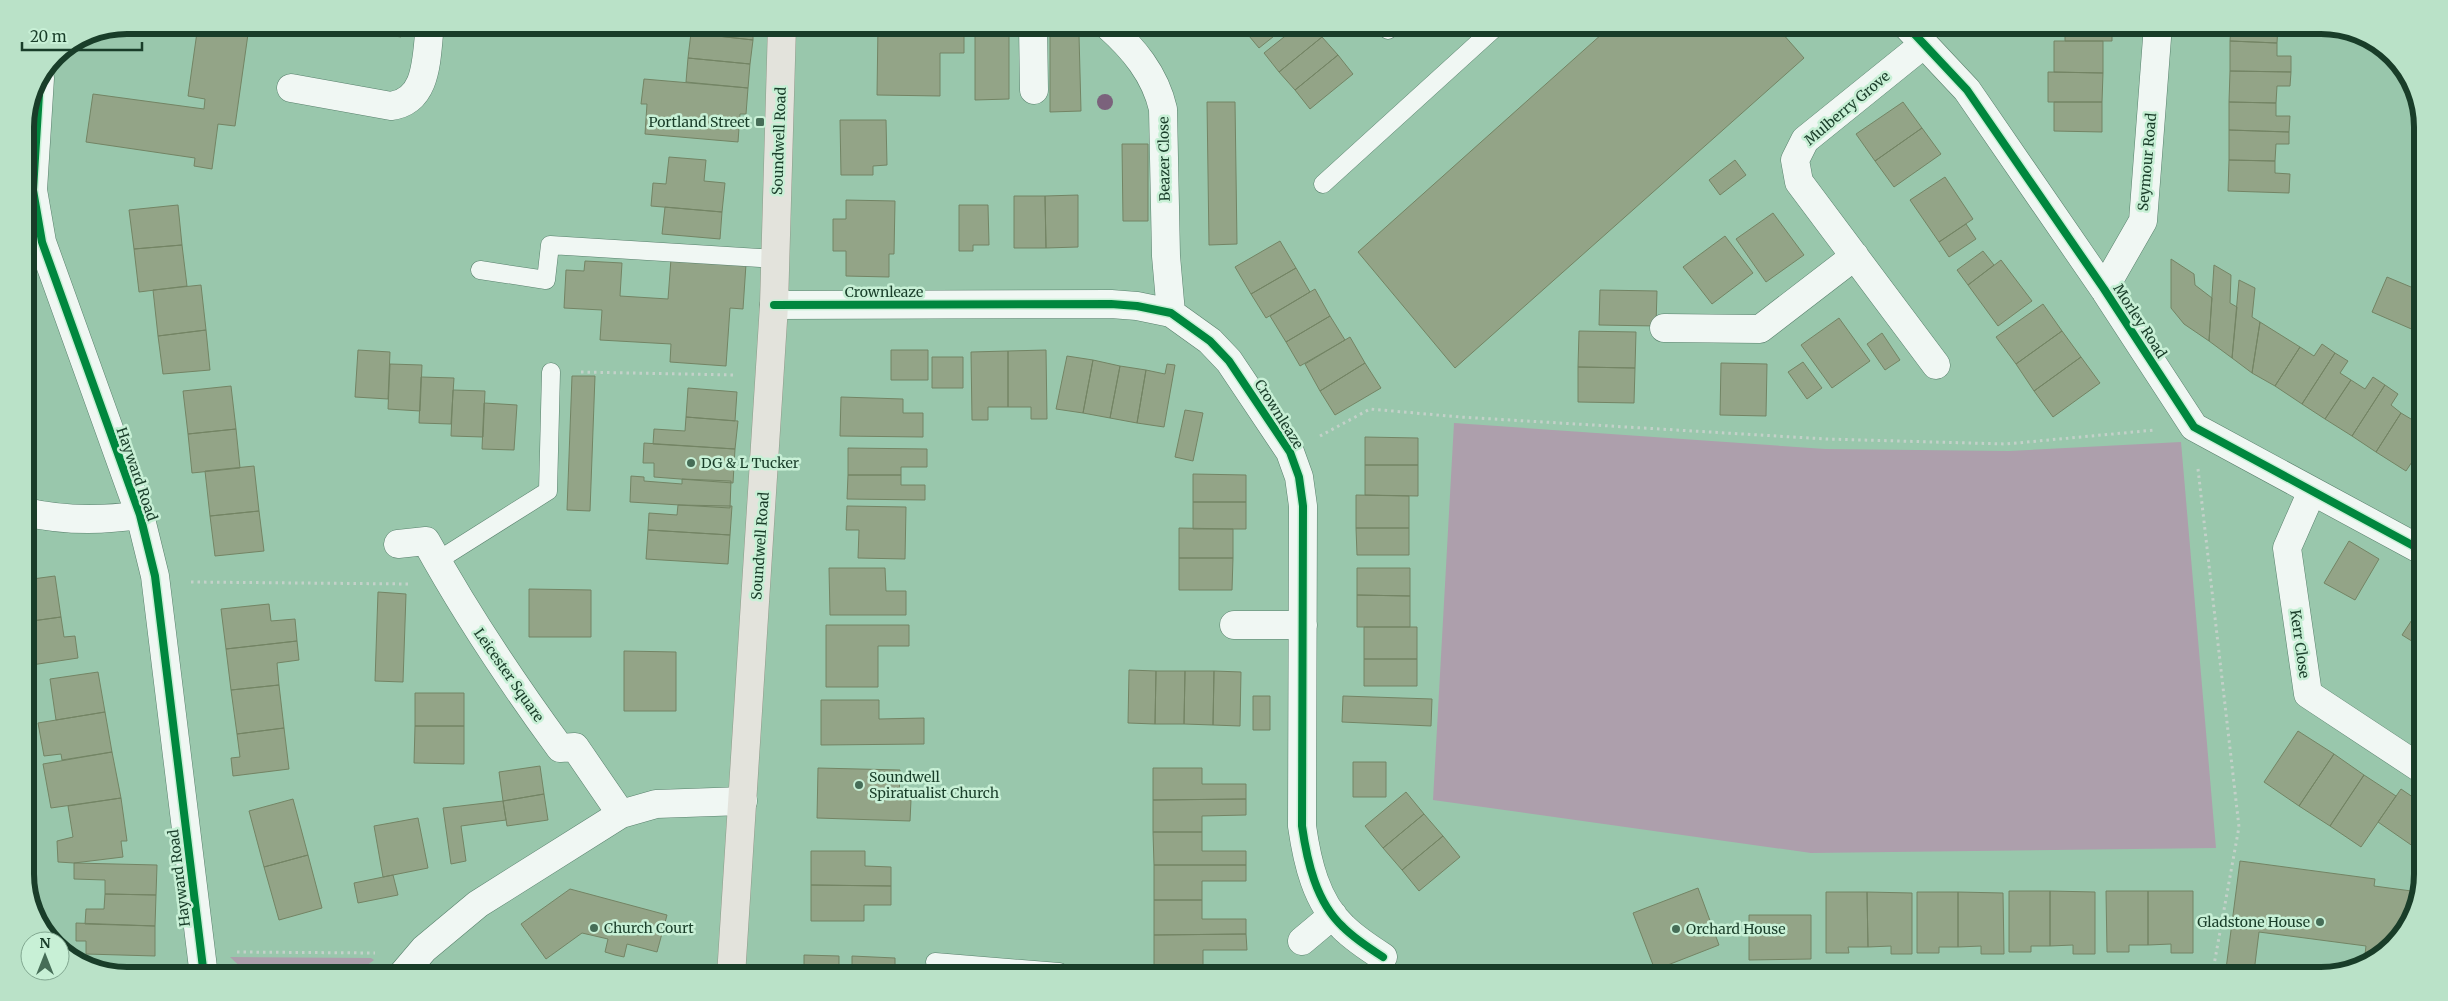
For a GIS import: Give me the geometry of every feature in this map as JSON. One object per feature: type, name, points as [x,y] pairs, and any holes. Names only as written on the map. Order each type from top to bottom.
[{"type":"main road","name":"Soundwell Road","points":[[732,967],[774,305],[782,34]]},
{"type":"street","points":[[291,88],[391,106],[404,104],[414,96],[421,83],[429,34]]},
{"type":"street","points":[[1033,34],[1034,90]]},
{"type":"street","name":"Beazer Close","points":[[1116,34],[1130,46],[1146,70],[1159,92],[1163,109],[1166,256],[1171,313]]},
{"type":"street","name":"Seymour Road","points":[[2104,289],[2143,221],[2157,34]]},
{"type":"street","name":"Morley Road","points":[[1915,35],[1967,90],[2104,289],[2194,427],[2312,491],[2414,538]]},
{"type":"street","name":"Mulberry Grove","points":[[1915,35],[1805,140],[1795,160],[1799,182],[1936,365]]},
{"type":"street","name":"Hayward Road","points":[[34,174],[39,98]]},
{"type":"street","name":"Hayward Road","points":[[34,196],[42,242],[140,515],[156,582],[203,967]]},
{"type":"street","points":[[1664,328],[1760,329],[1855,256]]},
{"type":"street","name":"Crownleaze","points":[[774,305],[1111,304],[1171,313],[1210,341],[1229,361],[1290,452],[1299,477],[1303,506],[1302,826],[1310,866],[1315,883],[1341,926],[1357,940],[1383,957]]},
{"type":"street","name":"Kerr Close","points":[[2312,491],[2287,548],[2308,694],[2414,764]]},
{"type":"street","points":[[34,513],[74,520],[110,520],[140,515]]},
{"type":"street","name":"Leicester Square","points":[[398,544],[426,541],[485,643],[560,748],[575,747],[621,814]]},
{"type":"street","points":[[1234,624],[1303,624]]},
{"type":"street","points":[[408,967],[424,949],[478,904],[621,814],[635,808],[656,804],[743,801]]},
{"type":"street","points":[[1302,942],[1333,915]]},
{"type":"lane","points":[[1323,184],[1488,34]]},
{"type":"lane","points":[[480,270],[546,280],[550,245],[776,259]]},
{"type":"lane","points":[[443,573],[548,492],[551,372]]},
{"type":"lane","points":[[935,962],[997,967]]},
{"type":"path","points":[[551,372],[770,376]]},
{"type":"path","points":[[1290,452],[1370,409],[1460,417],[1826,439],[2006,444],[2194,427],[2240,827],[2214,967]]},
{"type":"path","points":[[156,582],[443,573]]},
{"type":"path","points":[[236,952],[375,953],[379,956]]},
{"type":"shaded area","points":[[1454,423],[1825,449],[2009,451],[2181,442],[2216,848],[1811,853],[1433,800]]},
{"type":"shaded area","points":[[230,957],[371,958],[374,960],[365,967],[241,967]]},
{"type":"building","points":[[197,34],[248,34],[235,126],[218,124],[212,169],[194,166],[195,158],[86,142],[93,94],[204,109],[205,99],[188,96]]},
{"type":"building","points":[[382,34],[402,34],[401,37]]},
{"type":"building","points":[[691,34],[753,40],[750,64],[688,58]]},
{"type":"building","points":[[700,34],[753,34],[753,40]]},
{"type":"building","points":[[878,34],[964,34],[964,53],[940,53],[940,96],[877,95]]},
{"type":"building","points":[[975,34],[1009,34],[1009,99],[975,100]]},
{"type":"building","points":[[1247,34],[1277,34],[1259,48]]},
{"type":"building","points":[[1288,34],[1320,34],[1322,37],[1279,72],[1264,53]]},
{"type":"building","points":[[1602,34],[1783,34],[1804,58],[1455,368],[1358,252]]},
{"type":"building","points":[[2065,34],[2112,34],[2112,41],[2065,41]]},
{"type":"building","points":[[2230,34],[2278,34],[2277,43],[2230,41]]},
{"type":"building","points":[[1079,35],[1081,111],[1050,112],[1050,36]]},
{"type":"building","points":[[1322,37],[1338,55],[1295,90],[1279,72]]},
{"type":"building","points":[[2054,41],[2103,41],[2103,73],[2054,72]]},
{"type":"building","points":[[2230,41],[2277,43],[2277,56],[2291,56],[2291,72],[2230,71]]},
{"type":"building","points":[[1338,55],[1353,74],[1310,109],[1295,90]]},
{"type":"building","points":[[688,58],[750,64],[748,88],[686,82]]},
{"type":"building","points":[[2230,71],[2291,72],[2290,86],[2277,86],[2276,103],[2229,102]]},
{"type":"building","points":[[2048,72],[2103,73],[2102,102],[2048,102]]},
{"type":"building","points":[[644,79],[748,88],[746,114],[740,114],[738,142],[645,134],[647,104],[641,104]]},
{"type":"building","points":[[1207,102],[1235,102],[1237,244],[1209,245]]},
{"type":"building","points":[[1903,102],[1922,128],[1875,161],[1856,134]]},
{"type":"building","points":[[2054,102],[2102,102],[2102,132],[2054,131]]},
{"type":"building","points":[[2229,102],[2276,103],[2276,116],[2290,116],[2289,132],[2229,130]]},
{"type":"building","points":[[840,120],[886,120],[887,165],[873,166],[873,175],[841,175]]},
{"type":"building","points":[[1922,128],[1941,154],[1894,187],[1875,161]]},
{"type":"building","points":[[2229,130],[2289,132],[2289,144],[2276,144],[2275,161],[2229,160]]},
{"type":"building","points":[[1122,144],[1148,144],[1148,221],[1123,221]]},
{"type":"building","points":[[669,157],[706,160],[704,181],[725,183],[722,212],[651,206],[653,183],[666,184]]},
{"type":"building","points":[[1735,160],[1746,175],[1720,195],[1709,180]]},
{"type":"building","points":[[2229,160],[2275,161],[2275,173],[2290,174],[2289,193],[2228,191]]},
{"type":"building","points":[[1945,177],[1973,219],[1939,242],[1910,200]]},
{"type":"building","points":[[1078,195],[1078,247],[1046,248],[1045,196]]},
{"type":"building","points":[[1014,196],[1045,196],[1046,248],[1014,248]]},
{"type":"building","points":[[846,200],[895,201],[894,254],[889,254],[889,277],[846,276],[846,251],[833,251],[833,219],[846,219]]},
{"type":"building","points":[[178,205],[182,245],[134,249],[129,210]]},
{"type":"building","points":[[959,205],[988,205],[989,245],[973,245],[973,251],[959,251]]},
{"type":"building","points":[[665,207],[722,212],[720,239],[662,234]]},
{"type":"building","points":[[1773,213],[1804,255],[1766,282],[1736,239]]},
{"type":"building","points":[[1966,224],[1976,239],[1949,257],[1939,242]]},
{"type":"building","points":[[1725,236],[1753,273],[1712,304],[1683,267]]},
{"type":"building","points":[[1280,241],[1296,268],[1251,294],[1235,267]]},
{"type":"building","points":[[182,245],[187,286],[139,292],[134,249]]},
{"type":"building","points":[[1983,251],[1994,265],[1968,285],[1957,270]]},
{"type":"building","points":[[671,259],[746,264],[743,309],[730,308],[726,366],[670,362],[671,344],[600,340],[602,310],[564,308],[566,270],[584,271],[585,261],[622,263],[620,296],[668,299]]},
{"type":"building","points":[[2171,259],[2194,274],[2195,285],[2212,298],[2209,341],[2184,324],[2171,308]]},
{"type":"building","points":[[2001,260],[2032,301],[1998,326],[1968,285]]},
{"type":"building","points":[[2214,265],[2231,275],[2230,303],[2237,307],[2232,358],[2209,341]]},
{"type":"building","points":[[1296,268],[1310,292],[1266,318],[1251,294]]},
{"type":"building","points":[[2387,277],[2414,288],[2414,330],[2372,312]]},
{"type":"building","points":[[2239,280],[2255,288],[2252,317],[2260,322],[2252,373],[2232,358]]},
{"type":"building","points":[[201,285],[206,330],[158,336],[153,290]]},
{"type":"building","points":[[1315,289],[1330,316],[1286,342],[1270,316]]},
{"type":"building","points":[[1600,290],[1657,291],[1656,326],[1599,325]]},
{"type":"building","points":[[2043,304],[2062,331],[2016,364],[1996,337]]},
{"type":"building","points":[[1330,316],[1345,340],[1300,366],[1286,342]]},
{"type":"building","points":[[1839,318],[1870,361],[1832,388],[1801,345]]},
{"type":"building","points":[[2260,322],[2300,347],[2275,386],[2252,373]]},
{"type":"building","points":[[206,330],[210,370],[163,374],[158,336]]},
{"type":"building","points":[[1579,331],[1636,332],[1635,368],[1578,367]]},
{"type":"building","points":[[2062,331],[2081,357],[2034,391],[2016,364]]},
{"type":"building","points":[[1882,333],[1900,360],[1885,370],[1867,344]]},
{"type":"building","points":[[1350,337],[1365,363],[1320,391],[1305,364]]},
{"type":"building","points":[[2322,344],[2335,353],[2302,404],[2275,386],[2300,347],[2314,356]]},
{"type":"building","points":[[358,350],[390,352],[388,399],[355,397]]},
{"type":"building","points":[[891,350],[928,350],[928,380],[891,380]]},
{"type":"building","points":[[1046,350],[1047,419],[1031,419],[1031,407],[1008,407],[1008,351]]},
{"type":"building","points":[[1008,351],[1008,407],[988,407],[988,420],[972,420],[971,352]]},
{"type":"building","points":[[2335,353],[2348,361],[2340,373],[2351,380],[2325,419],[2302,404]]},
{"type":"building","points":[[1067,356],[1093,360],[1083,413],[1056,409]]},
{"type":"building","points":[[932,357],[963,357],[963,388],[932,388]]},
{"type":"building","points":[[2081,357],[2100,383],[2053,417],[2034,391]]},
{"type":"building","points":[[1093,360],[1120,366],[1110,418],[1083,413]]},
{"type":"building","points":[[1803,362],[1822,388],[1807,399],[1788,372]]},
{"type":"building","points":[[1365,363],[1381,388],[1335,415],[1320,391]]},
{"type":"building","points":[[1721,363],[1767,364],[1766,416],[1720,415]]},
{"type":"building","points":[[390,364],[422,365],[420,411],[388,409]]},
{"type":"building","points":[[1167,364],[1175,365],[1164,427],[1137,423],[1146,370],[1165,374]]},
{"type":"building","points":[[1120,366],[1146,370],[1137,423],[1110,418]]},
{"type":"building","points":[[1578,367],[1635,368],[1634,403],[1578,402]]},
{"type":"building","points":[[572,376],[595,376],[590,511],[567,510]]},
{"type":"building","points":[[421,377],[454,378],[451,424],[419,423]]},
{"type":"building","points":[[2373,377],[2385,385],[2352,436],[2325,419],[2351,380],[2365,389]]},
{"type":"building","points":[[2385,385],[2398,394],[2391,405],[2401,413],[2376,452],[2352,436]]},
{"type":"building","points":[[231,386],[236,429],[188,434],[183,391]]},
{"type":"building","points":[[688,388],[737,392],[735,421],[686,417]]},
{"type":"building","points":[[453,390],[485,391],[483,437],[451,436]]},
{"type":"building","points":[[841,397],[903,399],[903,413],[923,413],[923,437],[840,436]]},
{"type":"building","points":[[484,403],[517,405],[514,450],[482,449]]},
{"type":"building","points":[[1185,410],[1203,413],[1193,461],[1175,457]]},
{"type":"building","points":[[2401,413],[2414,421],[2414,459],[2406,471],[2376,452]]},
{"type":"building","points":[[686,417],[738,421],[735,449],[653,444],[654,429],[685,431]]},
{"type":"building","points":[[236,429],[240,468],[192,473],[188,434]]},
{"type":"building","points":[[1365,437],[1418,438],[1418,465],[1365,465]]},
{"type":"building","name":"DG & L Tucker","points":[[644,443],[735,449],[733,483],[654,477],[654,463],[643,463]]},
{"type":"building","points":[[848,448],[927,449],[927,467],[901,467],[901,475],[848,475]]},
{"type":"building","points":[[1365,465],[1418,465],[1418,496],[1365,495]]},
{"type":"building","points":[[254,466],[259,511],[210,516],[205,471]]},
{"type":"building","points":[[1193,474],[1246,475],[1246,502],[1193,502]]},
{"type":"building","points":[[848,475],[901,475],[901,485],[925,485],[925,500],[847,499]]},
{"type":"building","points":[[631,476],[644,477],[644,481],[682,484],[682,479],[731,481],[730,508],[630,502]]},
{"type":"building","points":[[1356,495],[1409,496],[1409,528],[1356,528]]},
{"type":"building","points":[[1193,502],[1246,502],[1246,529],[1193,529]]},
{"type":"building","points":[[678,505],[732,506],[730,535],[648,530],[649,513],[677,515]]},
{"type":"building","points":[[847,506],[906,507],[905,559],[858,558],[859,530],[846,530]]},
{"type":"building","points":[[259,511],[264,551],[215,556],[210,516]]},
{"type":"building","points":[[1179,528],[1233,529],[1233,558],[1179,558]]},
{"type":"building","points":[[1356,528],[1409,528],[1409,555],[1357,555]]},
{"type":"building","points":[[648,530],[730,535],[728,564],[646,559]]},
{"type":"building","points":[[2349,541],[2379,559],[2355,600],[2324,583]]},
{"type":"building","points":[[1179,558],[1233,558],[1232,590],[1179,590]]},
{"type":"building","points":[[829,568],[885,568],[886,591],[906,591],[906,615],[830,615]]},
{"type":"building","points":[[1357,568],[1410,568],[1410,596],[1357,595]]},
{"type":"building","points":[[55,576],[61,617],[34,621],[34,579]]},
{"type":"building","points":[[529,589],[591,590],[591,637],[529,637]]},
{"type":"building","points":[[378,592],[406,594],[403,682],[375,681]]},
{"type":"building","points":[[1357,595],[1410,596],[1410,627],[1357,627]]},
{"type":"building","points":[[269,604],[271,621],[295,619],[297,641],[226,649],[221,609]]},
{"type":"building","points":[[61,617],[64,637],[75,636],[78,658],[34,665],[34,621]]},
{"type":"building","points":[[2414,617],[2414,642],[2402,635]]},
{"type":"building","points":[[826,625],[909,625],[909,646],[878,646],[878,687],[826,687]]},
{"type":"building","points":[[1364,627],[1417,627],[1417,659],[1364,659]]},
{"type":"building","points":[[297,641],[299,660],[277,663],[279,685],[231,690],[226,649]]},
{"type":"building","points":[[624,651],[676,652],[676,711],[624,711]]},
{"type":"building","points":[[1364,659],[1417,659],[1417,686],[1364,686]]},
{"type":"building","points":[[1129,670],[1156,671],[1155,724],[1128,723]]},
{"type":"building","points":[[1156,671],[1185,671],[1184,724],[1155,724]]},
{"type":"building","points":[[1185,671],[1214,671],[1213,725],[1184,724]]},
{"type":"building","points":[[1214,671],[1241,672],[1240,726],[1213,725]]},
{"type":"building","points":[[98,672],[105,712],[56,720],[50,679]]},
{"type":"building","points":[[279,685],[284,728],[237,734],[231,690]]},
{"type":"building","points":[[415,693],[464,693],[464,726],[415,726]]},
{"type":"building","points":[[1253,696],[1270,696],[1270,730],[1253,730]]},
{"type":"building","points":[[1343,696],[1432,699],[1431,726],[1342,722]]},
{"type":"building","points":[[821,700],[879,700],[879,719],[924,718],[924,744],[821,745]]},
{"type":"building","points":[[105,712],[112,752],[62,760],[61,754],[44,756],[38,723]]},
{"type":"building","points":[[415,726],[464,726],[464,764],[414,763]]},
{"type":"building","points":[[284,728],[289,769],[233,776],[231,758],[240,757],[237,734]]},
{"type":"building","points":[[2298,731],[2334,754],[2299,806],[2264,782]]},
{"type":"building","points":[[112,752],[121,798],[51,808],[43,764]]},
{"type":"building","points":[[2334,754],[2364,775],[2330,826],[2299,806]]},
{"type":"building","points":[[1353,762],[1386,762],[1386,797],[1353,797]]},
{"type":"building","points":[[540,766],[544,794],[503,801],[499,772]]},
{"type":"building","name":"Soundwell Spiratualist Church","points":[[818,768],[900,770],[899,799],[911,800],[910,821],[817,818]]},
{"type":"building","points":[[1153,768],[1202,768],[1202,784],[1246,784],[1246,799],[1153,800]]},
{"type":"building","points":[[2364,775],[2396,796],[2361,847],[2330,826]]},
{"type":"building","points":[[2401,789],[2414,798],[2414,847],[2378,822]]},
{"type":"building","points":[[1406,792],[1424,814],[1383,848],[1365,826]]},
{"type":"building","points":[[544,794],[548,820],[507,826],[503,801]]},
{"type":"building","points":[[121,798],[127,841],[121,841],[123,857],[74,863],[58,862],[57,841],[73,837],[68,806]]},
{"type":"building","points":[[293,799],[308,855],[264,867],[249,811]]},
{"type":"building","points":[[1246,799],[1246,815],[1202,816],[1202,832],[1153,832],[1153,800]]},
{"type":"building","points":[[503,801],[506,820],[461,826],[466,861],[451,864],[443,808]]},
{"type":"building","points":[[1424,814],[1443,836],[1402,870],[1383,848]]},
{"type":"building","points":[[418,818],[428,868],[383,877],[374,826]]},
{"type":"building","points":[[1153,832],[1202,832],[1202,851],[1246,851],[1246,865],[1154,865]]},
{"type":"building","points":[[1443,836],[1460,857],[1419,891],[1402,870]]},
{"type":"building","points":[[811,851],[865,851],[865,866],[891,867],[891,886],[811,885]]},
{"type":"building","points":[[308,855],[322,908],[279,920],[264,867]]},
{"type":"building","name":"Gladstone House","points":[[2240,861],[2375,879],[2374,886],[2412,891],[2407,910],[2395,931],[2373,952],[2365,956],[2366,946],[2259,932],[2255,967],[2226,967]]},
{"type":"building","points":[[74,863],[157,865],[156,895],[105,894],[105,880],[74,879]]},
{"type":"building","points":[[1154,865],[1246,865],[1246,881],[1202,881],[1202,900],[1154,900]]},
{"type":"building","points":[[393,875],[398,895],[358,903],[354,883]]},
{"type":"building","points":[[811,885],[891,886],[891,905],[864,905],[864,921],[811,921]]},
{"type":"building","name":"Orchard House","points":[[1698,888],[1719,945],[1663,967],[1654,967],[1633,913]]},
{"type":"building","name":"Church Court","points":[[570,889],[667,915],[657,952],[627,944],[624,957],[615,955],[605,952],[608,939],[582,933],[546,959],[521,924]]},
{"type":"building","points":[[2009,891],[2050,891],[2050,946],[2031,946],[2031,952],[2009,952]]},
{"type":"building","points":[[2050,891],[2095,892],[2095,954],[2073,954],[2073,945],[2050,946]]},
{"type":"building","points":[[2106,891],[2148,891],[2148,945],[2129,945],[2129,952],[2107,952]]},
{"type":"building","points":[[2148,891],[2193,891],[2193,953],[2171,953],[2171,944],[2148,945]]},
{"type":"building","points":[[1826,892],[1867,892],[1868,947],[1848,947],[1849,953],[1826,953]]},
{"type":"building","points":[[1867,892],[1912,893],[1912,954],[1891,954],[1891,946],[1868,947]]},
{"type":"building","points":[[1917,892],[1958,892],[1958,947],[1939,947],[1939,953],[1917,953]]},
{"type":"building","points":[[1958,892],[2003,893],[2004,954],[1981,954],[1981,946],[1958,947]]},
{"type":"building","points":[[105,894],[156,895],[155,926],[85,924],[86,909],[104,909]]},
{"type":"building","points":[[1154,900],[1202,900],[1202,919],[1246,919],[1246,934],[1154,935]]},
{"type":"building","points":[[1749,915],[1811,915],[1811,959],[1749,960]]},
{"type":"building","points":[[76,923],[155,926],[155,956],[86,954],[86,941],[76,941]]},
{"type":"building","points":[[1246,934],[1247,950],[1203,950],[1203,966],[1154,967],[1154,935]]},
{"type":"building","points":[[804,955],[839,956],[839,966],[852,967],[804,967]]},
{"type":"building","points":[[852,956],[895,958],[895,967],[852,967]]},
{"type":"cycle path","points":[[1914,34],[1967,90],[2104,289],[2194,427],[2414,546]]},
{"type":"cycle path","points":[[34,174],[39,98]]},
{"type":"cycle path","points":[[34,196],[42,242],[140,515],[155,576],[203,967]]},
{"type":"cycle path","points":[[774,305],[1111,304],[1137,306],[1171,313],[1210,341],[1229,361],[1290,452],[1299,477],[1303,506],[1302,826],[1310,867],[1319,893],[1334,917],[1352,935],[1383,957]]},
{"type":"place","name":"Portland Street","points":[[760,122]]},
{"type":"place","name":"DG & L Tucker","points":[[691,463]]},
{"type":"place","name":"Soundwell Spiratualist Church","points":[[859,785]]},
{"type":"place","name":"Gladstone House","points":[[2320,922]]},
{"type":"place","name":"Church Court","points":[[594,928]]},
{"type":"place","name":"Orchard House","points":[[1676,929]]}]
